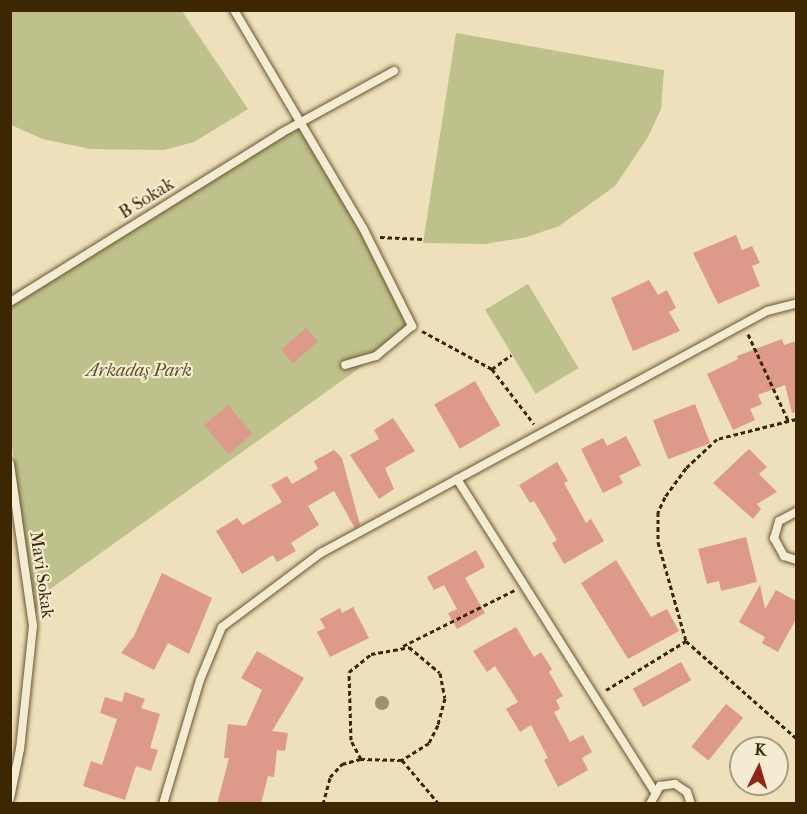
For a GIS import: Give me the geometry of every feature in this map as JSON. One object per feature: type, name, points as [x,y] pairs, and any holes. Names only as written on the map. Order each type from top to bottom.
[{"type":"lane","points":[[234,10],[367,236],[412,326],[376,356],[345,364]]},
{"type":"lane","name":"B Sokak","points":[[10,302],[300,122],[394,71]]},
{"type":"lane","points":[[163,804],[200,680],[222,627],[321,553],[766,311],[796,304]]},
{"type":"lane","name":"Mavi Sokak","points":[[10,464],[33,626],[10,798]]},
{"type":"lane","points":[[457,479],[654,791]]},
{"type":"lane","points":[[796,512],[779,521],[774,538],[784,556],[796,560]]},
{"type":"lane","points":[[650,804],[654,791],[665,784],[675,784],[687,792],[691,804]]},
{"type":"path","points":[[367,236],[423,239]]},
{"type":"path","points":[[743,324],[788,420]]},
{"type":"path","points":[[412,326],[492,369],[542,433]]},
{"type":"path","points":[[492,369],[511,355]]},
{"type":"path","points":[[796,419],[717,440],[687,468],[658,512],[658,542],[686,641],[796,738]]},
{"type":"path","points":[[390,651],[428,637],[524,585]]},
{"type":"path","points":[[594,697],[686,641]]},
{"type":"path","points":[[323,804],[330,777],[342,764],[361,759],[402,760],[429,742],[438,725],[444,698],[440,673],[409,647],[370,654],[350,672],[351,740],[361,759]]},
{"type":"path","points":[[402,760],[439,804]]},
{"type":"green space","points":[[10,11],[182,11],[248,109],[194,142],[164,150],[90,149],[43,139],[11,125]]},
{"type":"green space","points":[[456,33],[664,70],[661,109],[648,137],[615,186],[559,226],[527,237],[485,244],[423,243]]},
{"type":"green space","name":"Arkadaş Park","points":[[300,122],[363,228],[412,326],[403,337],[42,595],[33,626],[11,436],[10,302]]},
{"type":"green space","points":[[528,284],[578,368],[536,394],[485,310]]},
{"type":"building","points":[[736,235],[742,250],[752,246],[760,263],[752,266],[760,286],[718,304],[693,253]]},
{"type":"building","points":[[649,280],[658,295],[667,290],[676,308],[669,312],[680,331],[633,351],[611,298]]},
{"type":"building","points":[[306,328],[318,342],[293,363],[281,350]]},
{"type":"building","points":[[782,339],[784,345],[796,341],[796,412],[792,413],[785,385],[758,395],[762,404],[750,409],[755,420],[733,430],[707,374],[738,359],[737,356]]},
{"type":"building","points":[[475,381],[500,425],[460,449],[434,404]]},
{"type":"building","points":[[695,404],[710,443],[668,459],[653,420]]},
{"type":"building","points":[[228,405],[252,434],[229,454],[204,425]]},
{"type":"building","points":[[393,418],[415,451],[385,468],[394,489],[379,499],[350,455],[379,439],[374,430]]},
{"type":"building","points":[[626,436],[641,465],[619,476],[623,483],[603,493],[581,449],[603,438],[607,446]]},
{"type":"building","points":[[749,449],[767,467],[759,474],[777,492],[757,504],[761,509],[753,519],[713,483]]},
{"type":"building","points":[[334,450],[342,458],[360,525],[355,528],[334,491],[308,506],[319,525],[291,543],[296,551],[277,562],[273,555],[242,574],[216,531],[237,518],[243,525],[282,502],[271,485],[287,476],[292,484],[318,469],[314,461]]},
{"type":"building","points":[[557,462],[568,481],[564,483],[586,523],[591,519],[604,541],[564,564],[552,543],[557,540],[534,501],[530,503],[519,485]]},
{"type":"building","points":[[746,537],[757,582],[721,591],[719,581],[707,584],[698,549]]},
{"type":"building","points":[[476,550],[485,567],[465,578],[485,613],[457,629],[448,613],[457,609],[444,585],[434,590],[427,577]]},
{"type":"building","points":[[616,560],[651,617],[667,609],[679,631],[628,659],[581,583]]},
{"type":"building","points":[[162,573],[212,598],[189,654],[168,643],[154,670],[121,653],[134,636]]},
{"type":"building","points":[[760,585],[765,609],[776,590],[796,601],[796,619],[778,652],[762,643],[765,637],[739,622]]},
{"type":"building","points":[[353,607],[369,638],[330,657],[317,632],[325,628],[320,619],[340,608],[342,613]]},
{"type":"building","points":[[516,627],[534,657],[541,652],[552,669],[549,672],[563,696],[556,700],[560,709],[554,712],[570,742],[583,735],[592,752],[582,758],[588,770],[558,787],[544,760],[548,758],[531,725],[520,732],[506,709],[518,702],[495,666],[487,672],[473,651]]},
{"type":"building","points":[[257,651],[304,678],[272,731],[288,733],[285,751],[277,750],[274,777],[268,776],[261,804],[217,804],[229,758],[224,758],[228,724],[246,726],[262,690],[241,678]]},
{"type":"building","points":[[681,662],[691,680],[643,707],[633,689]]},
{"type":"building","points":[[125,692],[145,699],[141,708],[160,714],[150,748],[158,750],[151,771],[136,766],[125,800],[83,786],[91,761],[102,765],[117,719],[100,713],[105,697],[122,702]]},
{"type":"building","points":[[726,704],[743,718],[708,761],[691,747]]}]
